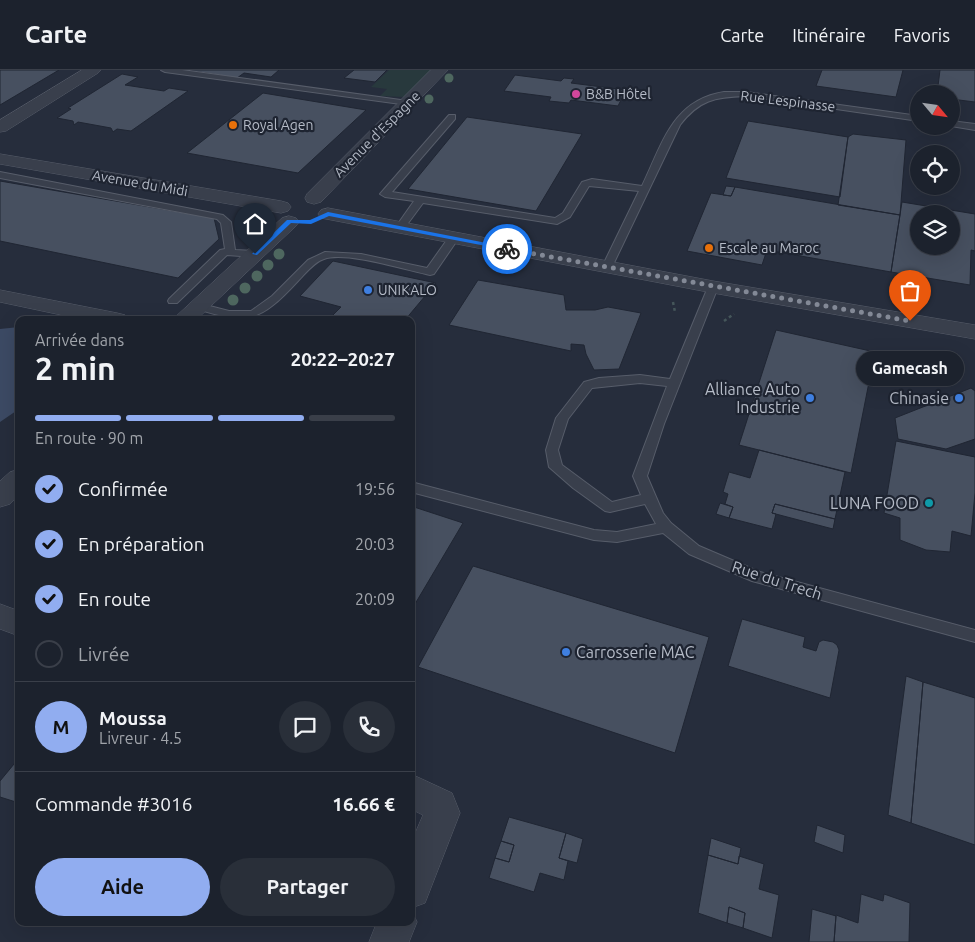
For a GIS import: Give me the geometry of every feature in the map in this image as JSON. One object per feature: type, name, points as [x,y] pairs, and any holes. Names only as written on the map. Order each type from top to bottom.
[{"type":"street","points":[[0,128],[93,70]]},
{"type":"street","name":"Avenue d'Espagne","points":[[314,198],[440,70]]},
{"type":"street","name":"Avenue du Midi","points":[[0,159],[285,214],[311,222],[328,214]]},
{"type":"street","points":[[190,313],[255,254],[298,198],[314,198],[326,202],[329,206],[328,214],[608,267],[975,332]]},
{"type":"street","points":[[0,296],[98,316]]},
{"type":"street","points":[[0,497],[15,483]]},
{"type":"street","points":[[0,616],[15,622]]},
{"type":"street","points":[[415,792],[439,805],[442,813],[415,879]]},
{"type":"street","points":[[389,942],[395,926]]},
{"type":"lane","points":[[165,70],[408,103]]},
{"type":"lane","name":"Rue Lespinasse","points":[[608,267],[676,125],[692,104],[706,98],[722,95],[746,94],[910,117]]},
{"type":"lane","points":[[452,117],[385,194],[557,221],[567,215],[585,184],[592,182],[645,190]]},
{"type":"lane","points":[[960,124],[975,127]]},
{"type":"lane","points":[[0,174],[220,217],[226,222],[230,251]]},
{"type":"lane","points":[[400,228],[420,200]]},
{"type":"lane","points":[[190,313],[248,315],[260,310],[312,261],[327,254],[348,255],[430,272],[453,238]]},
{"type":"lane","points":[[172,301],[224,252],[255,254]]},
{"type":"lane","name":"Rue du Trech","points":[[714,286],[674,383],[640,476],[649,498],[666,528],[694,550],[758,577],[975,636]]},
{"type":"lane","points":[[649,498],[610,507],[556,467],[552,450],[562,418],[588,385],[599,382],[640,380],[674,383]]},
{"type":"lane","points":[[415,488],[594,535],[617,536],[666,528]]},
{"type":"shaded area","points":[[389,70],[431,70],[404,97],[380,96],[387,89],[371,87]]},
{"type":"water","points":[[15,327],[15,412],[0,422],[0,329]]},
{"type":"building","points":[[0,70],[59,70],[0,105]]},
{"type":"building","points":[[187,70],[279,70],[271,77],[244,73],[237,78]]},
{"type":"building","points":[[354,70],[387,70],[375,82],[344,78]]},
{"type":"building","points":[[822,70],[903,70],[896,97],[816,86]]},
{"type":"building","points":[[940,70],[975,70],[975,102],[960,100],[960,85],[938,85]]},
{"type":"building","points":[[122,74],[138,77],[125,85],[164,91],[169,88],[188,91],[131,131],[117,129],[113,132],[111,128],[78,122],[74,125],[73,121],[57,118],[71,109],[68,108]]},
{"type":"building","name":"B&B Hôtel","points":[[515,75],[561,81],[564,78],[574,79],[571,83],[626,90],[618,106],[571,100],[569,103],[549,101],[551,97],[504,91]]},
{"type":"building","points":[[263,93],[366,110],[298,173],[187,153]]},
{"type":"building","points":[[467,117],[582,134],[536,211],[408,189]]},
{"type":"building","points":[[748,121],[848,137],[840,197],[726,178]]},
{"type":"building","points":[[853,134],[906,140],[900,215],[838,205],[848,137]]},
{"type":"building","points":[[0,181],[214,218],[219,239],[178,278],[0,241]]},
{"type":"building","points":[[726,186],[735,187],[731,196],[723,195]]},
{"type":"building","points":[[735,187],[900,215],[891,272],[767,250],[762,265],[687,251],[711,193],[731,196]]},
{"type":"building","points":[[902,202],[920,205],[910,205],[910,255],[960,255],[960,212],[975,214],[975,251],[971,250],[970,285],[891,272]]},
{"type":"building","name":"UNIKALO","points":[[333,261],[436,283],[408,316],[332,316],[341,307],[300,296]]},
{"type":"building","points":[[478,280],[564,295],[566,310],[595,310],[608,307],[641,313],[619,369],[594,370],[584,345],[571,344],[571,351],[449,325]]},
{"type":"building","name":"Alliance Auto Industrie","points":[[776,330],[875,352],[851,473],[739,445]]},
{"type":"building","points":[[971,388],[975,391],[975,439],[946,449],[898,439],[895,418]]},
{"type":"building","name":"LUNA FOOD","points":[[896,441],[975,457],[975,493],[971,536],[952,531],[950,552],[926,550],[900,540],[900,518],[884,513]]},
{"type":"building","points":[[759,450],[845,472],[835,519],[775,504],[772,513],[776,514],[772,529],[729,518],[733,507],[725,504],[728,494],[723,492],[729,472],[750,478]]},
{"type":"building","points":[[720,503],[733,507],[729,518],[716,514]]},
{"type":"building","points":[[775,504],[835,519],[833,529],[772,513]]},
{"type":"building","points":[[415,507],[463,523],[415,604]]},
{"type":"building","name":"Carrosserie MAC","points":[[473,566],[709,637],[675,753],[418,667]]},
{"type":"building","points":[[742,619],[805,637],[803,647],[816,651],[819,642],[823,640],[837,645],[839,650],[830,698],[728,666]]},
{"type":"building","points":[[906,676],[923,682],[911,823],[888,815]]},
{"type":"building","points":[[923,682],[975,698],[975,845],[911,823]]},
{"type":"building","points":[[15,763],[15,802],[0,797],[0,781]]},
{"type":"building","points":[[509,817],[566,833],[559,858],[568,861],[564,880],[540,873],[534,892],[489,878],[495,858],[509,862],[514,845],[501,841]]},
{"type":"building","points":[[817,825],[845,835],[843,853],[814,842]]},
{"type":"building","points":[[566,833],[583,839],[577,863],[559,858]]},
{"type":"building","points":[[711,838],[741,848],[738,864],[708,855]]},
{"type":"building","points":[[501,841],[514,845],[509,862],[495,858]]},
{"type":"building","points":[[708,855],[738,864],[739,856],[764,864],[759,889],[779,895],[772,938],[743,928],[745,913],[729,907],[727,923],[698,913]]},
{"type":"building","points":[[861,894],[883,901],[884,894],[910,903],[909,942],[834,942],[836,915],[858,923]]},
{"type":"building","points":[[729,907],[745,913],[743,928],[727,923]]},
{"type":"building","points":[[812,909],[836,916],[834,942],[809,942]]},
{"type":"way so far","points":[[507,249],[910,321]]},
{"type":"place","name":"B&B Hôtel","points":[[576,94]]},
{"type":"place","name":"Royal Agen","points":[[233,125]]},
{"type":"place","name":"Escale au Maroc","points":[[709,248]]},
{"type":"place","name":"UNIKALO","points":[[368,290]]},
{"type":"place","name":"Gamecash","points":[[910,321]]},
{"type":"place","name":"Alliance Auto Industrie","points":[[810,398]]},
{"type":"place","name":"Chinasie","points":[[959,398]]},
{"type":"place","name":"LUNA FOOD","points":[[929,503]]},
{"type":"place","name":"Carrosserie MAC","points":[[566,652]]},
{"type":"route","points":[[255,254],[289,222],[311,222],[328,214],[507,249]]}]
